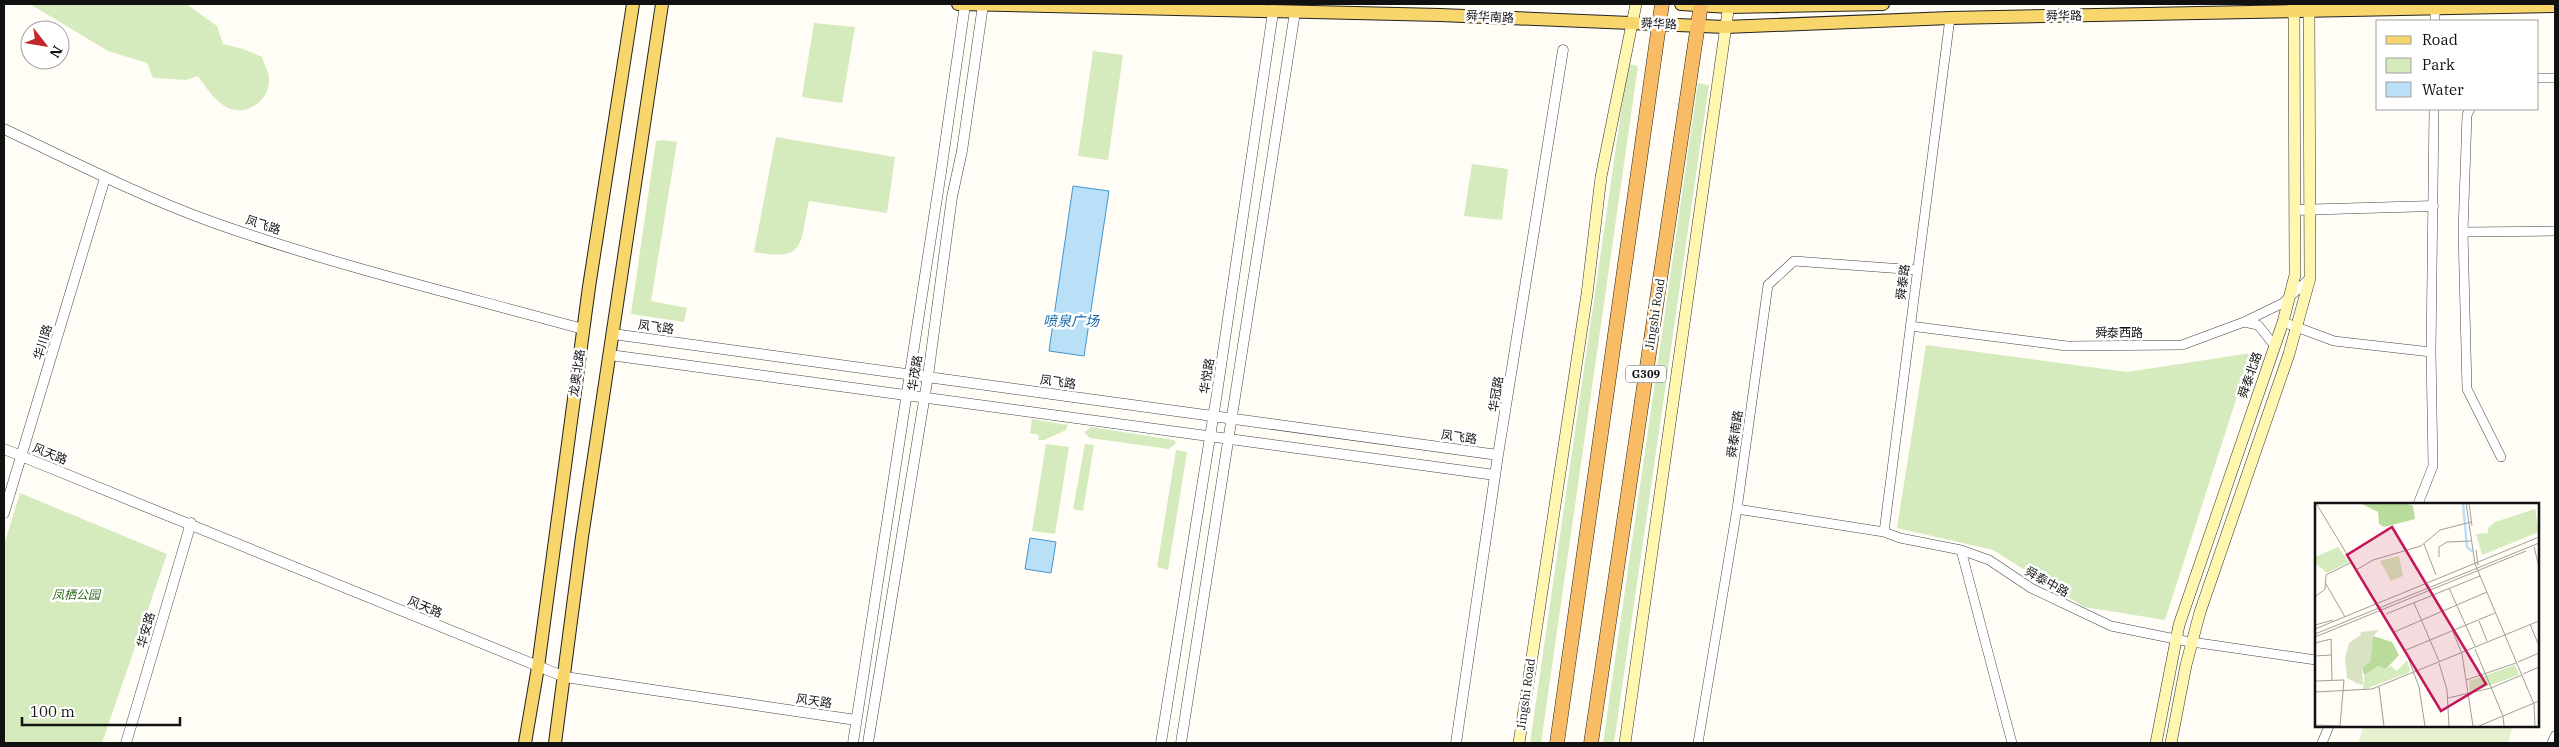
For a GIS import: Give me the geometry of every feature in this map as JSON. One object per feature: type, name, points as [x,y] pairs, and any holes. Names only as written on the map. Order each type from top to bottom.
[{"type":"highway","name":"G309","points":[[1556,743],[1662,4]]},
{"type":"highway","name":"Jingshi Road","points":[[1591,743],[1701,4]]},
{"type":"main road","name":"龙奥北路","points":[[525,743],[538,668],[583,329],[633,4]]},
{"type":"main road","points":[[555,743],[582,538],[662,4]]},
{"type":"main road","name":"舜华南路","points":[[961,4],[1440,14],[1632,23]]},
{"type":"main road","name":"Jingshi Road","points":[[1519,743],[1586,294],[1601,177],[1636,4]]},
{"type":"main road","name":"舜华路","points":[[1681,4],[1883,4]]},
{"type":"main road","points":[[1625,743],[1729,5]]},
{"type":"main road","name":"舜华路","points":[[1632,23],[1725,27],[2294,8],[2436,11],[2555,6]]},
{"type":"main road","name":"舜泰北路","points":[[2156,743],[2184,641],[2283,322],[2295,275],[2294,8]]},
{"type":"main road","points":[[2172,743],[2184,641],[2200,612],[2297,327],[2310,278],[2309,8]]},
{"type":"street","name":"华茂路","points":[[853,743],[910,374],[961,4]]},
{"type":"street","name":"华茂路","points":[[868,743],[928,376],[952,197],[962,151],[984,5]]},
{"type":"street","name":"华悦路","points":[[1161,743],[1213,417],[1273,12]]},
{"type":"street","points":[[1181,743],[1227,438],[1295,12]]},
{"type":"street","name":"舜泰路","points":[[1884,532],[1950,18]]},
{"type":"street","name":"华冠路","points":[[1456,743],[1495,475],[1563,50]]},
{"type":"street","points":[[2539,78],[2555,78]]},
{"type":"street","points":[[2418,503],[2434,466],[2431,352],[2434,110]]},
{"type":"street","points":[[2470,110],[2467,115],[2463,232],[2467,389],[2501,457]]},
{"type":"street","name":"凤飞路","points":[[4,130],[105,178],[210,221],[349,266],[583,329]]},
{"type":"street","name":"华川路","points":[[4,513],[105,178]]},
{"type":"street","points":[[2295,210],[2433,206]]},
{"type":"street","points":[[2463,232],[2555,231]]},
{"type":"street","name":"舜泰南路","points":[[1698,743],[1737,509],[1768,285],[1794,261],[1917,270]]},
{"type":"street","name":"舜泰西路","points":[[1910,326],[2067,346],[2182,345],[2244,322],[2289,298],[2310,278]]},
{"type":"street","points":[[2244,322],[2258,325],[2274,345],[2274,348]]},
{"type":"street","points":[[2283,322],[2334,341],[2431,352]]},
{"type":"street","name":"凤飞路","points":[[613,334],[1498,456]]},
{"type":"street","points":[[610,355],[1495,475]]},
{"type":"street","name":"风天路","points":[[4,449],[191,523],[538,668],[565,677],[856,720]]},
{"type":"street","points":[[1737,509],[1884,532]]},
{"type":"street","name":"华安路","points":[[126,743],[191,523]]},
{"type":"street","name":"舜泰中路","points":[[1884,532],[1900,538],[1961,550],[1989,560],[2031,588],[2110,626],[2184,641],[2315,660]]},
{"type":"street","points":[[1961,550],[2012,743]]},
{"type":"street","points":[[2322,743],[2329,727]]},
{"type":"street","points":[[2552,743],[2555,736]]},
{"type":"green space","points":[[30,4],[186,4],[217,26],[223,44],[243,49],[262,57],[269,76],[268,88],[265,95],[254,106],[238,110],[230,109],[209,92],[198,76],[186,80],[153,78],[147,63],[108,51],[70,28],[70,20],[57,20]]},
{"type":"green space","points":[[814,23],[855,27],[842,103],[802,97]]},
{"type":"green space","points":[[1093,51],[1123,55],[1108,160],[1078,156]]},
{"type":"green space","points":[[1628,64],[1638,66],[1541,743],[1530,743]]},
{"type":"green space","points":[[1698,83],[1709,85],[1614,743],[1603,743]]},
{"type":"green space","points":[[776,137],[895,157],[887,213],[809,201],[798,246],[784,254],[754,252]]},
{"type":"green space","points":[[656,141],[677,142],[651,301],[687,308],[684,322],[631,314]]},
{"type":"green space","points":[[1472,164],[1508,169],[1502,220],[1464,216]]},
{"type":"green space","points":[[1926,345],[2127,372],[2251,353],[2165,620],[2084,607],[1993,550],[1897,528]]},
{"type":"green space","points":[[1032,419],[1068,425],[1066,430],[1044,440],[1038,440],[1039,435],[1030,433]]},
{"type":"green space","points":[[1091,427],[1174,440],[1176,443],[1169,449],[1090,438],[1084,433]]},
{"type":"green space","points":[[1046,444],[1069,447],[1055,534],[1032,531]]},
{"type":"green space","points":[[1085,444],[1094,445],[1083,511],[1073,509]]},
{"type":"green space","points":[[1176,450],[1187,452],[1168,570],[1157,567]]},
{"type":"green space","name":"凤栖公园","points":[[20,493],[167,554],[102,743],[4,743],[4,545]]},
{"type":"green space","points":[[2364,727],[2513,727],[2508,743],[2358,743]]},
{"type":"water","name":"喷泉广场","points":[[1073,186],[1109,191],[1084,356],[1049,351]]},
{"type":"water","points":[[1030,538],[1056,542],[1051,573],[1025,569]]}]
